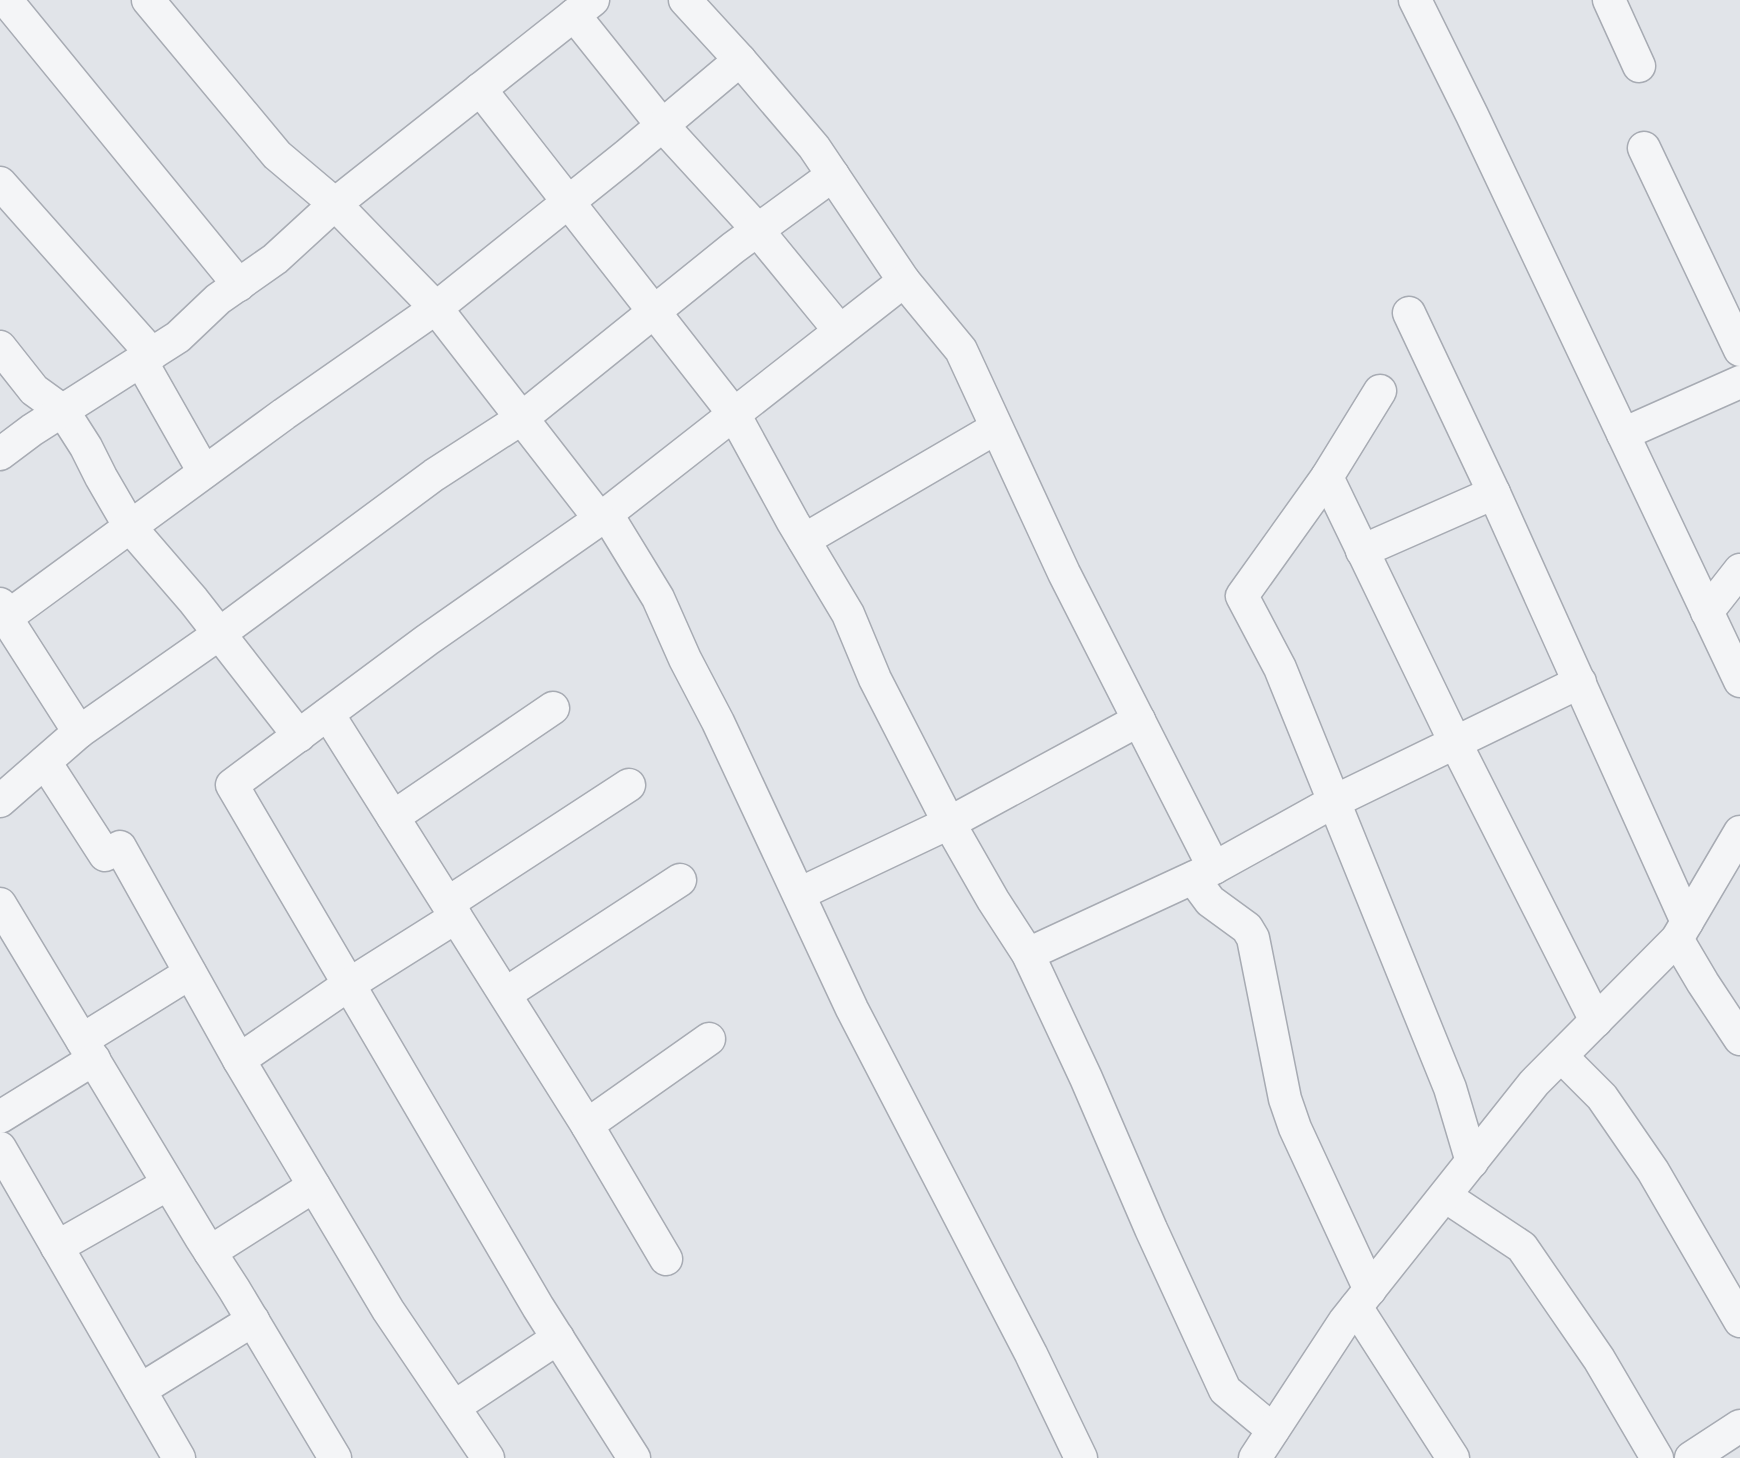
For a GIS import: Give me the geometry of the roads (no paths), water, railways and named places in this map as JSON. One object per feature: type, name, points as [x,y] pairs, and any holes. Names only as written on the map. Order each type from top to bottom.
[{"type":"street","points":[[6,0],[239,285]]},
{"type":"street","points":[[148,0],[277,155],[335,204],[436,308],[603,516],[658,598],[852,1009],[1031,1353],[1081,1458]]},
{"type":"street","points":[[685,0],[814,147],[904,281],[961,350],[1064,573],[1139,720],[1204,873],[1204,895],[1247,928],[1253,938],[1285,1099],[1295,1128],[1363,1298],[1454,1458]]},
{"type":"street","points":[[1415,0],[1478,127],[1740,681]]},
{"type":"street","points":[[1609,0],[1639,66]]},
{"type":"street","points":[[0,454],[32,430],[178,337],[218,299],[275,259],[335,204],[584,7],[662,125],[757,230],[840,331]]},
{"type":"street","points":[[79,732],[2,615],[436,308],[740,60]]},
{"type":"street","points":[[480,89],[734,414],[848,614],[876,679],[949,823],[1028,954],[1225,1390],[1273,1430]]},
{"type":"street","points":[[1644,148],[1740,350]]},
{"type":"street","points":[[0,801],[79,732],[219,634],[434,475],[522,418],[757,230],[833,175]]},
{"type":"street","points":[[0,183],[27,211],[147,358],[204,472]]},
{"type":"street","points":[[634,1458],[538,1307],[232,785],[427,640],[603,516],[904,281]]},
{"type":"street","points":[[1409,313],[1580,682],[1703,983],[1740,1040]]},
{"type":"street","points":[[0,347],[34,390],[63,411],[130,527],[193,600],[299,736]]},
{"type":"street","points":[[1623,434],[1740,382]]},
{"type":"street","points":[[1380,391],[1326,477],[1242,596],[1280,668],[1450,1088],[1472,1162]]},
{"type":"street","points":[[804,540],[996,428]]},
{"type":"street","points":[[1326,477],[1455,742],[1596,1021]]},
{"type":"street","points":[[1362,551],[1494,493]]},
{"type":"street","points":[[1707,612],[1740,570]]},
{"type":"street","points":[[1028,954],[1204,873],[1333,802],[1580,682]]},
{"type":"street","points":[[393,817],[553,708]]},
{"type":"street","points":[[328,714],[587,1125],[666,1259]]},
{"type":"street","points":[[799,894],[949,823],[1139,720]]},
{"type":"street","points":[[46,762],[105,855],[120,847],[239,1060],[388,1310],[488,1458]]},
{"type":"street","points":[[239,1060],[629,785]]},
{"type":"street","points":[[1255,1458],[1344,1322],[1534,1083],[1682,930],[1740,832]]},
{"type":"street","points":[[505,994],[680,880]]},
{"type":"street","points":[[0,904],[335,1458]]},
{"type":"street","points":[[0,1117],[190,973]]},
{"type":"street","points":[[587,1125],[709,1039]]},
{"type":"street","points":[[1561,1056],[1602,1097],[1653,1171],[1740,1321]]},
{"type":"street","points":[[0,1148],[179,1458]]},
{"type":"street","points":[[57,1247],[168,1184]]},
{"type":"street","points":[[210,1252],[314,1186]]},
{"type":"street","points":[[1445,1196],[1522,1247],[1599,1359],[1657,1458]]},
{"type":"street","points":[[140,1390],[253,1320]]},
{"type":"street","points":[[454,1407],[558,1338]]},
{"type":"street","points":[[1691,1458],[1740,1426]]}]
